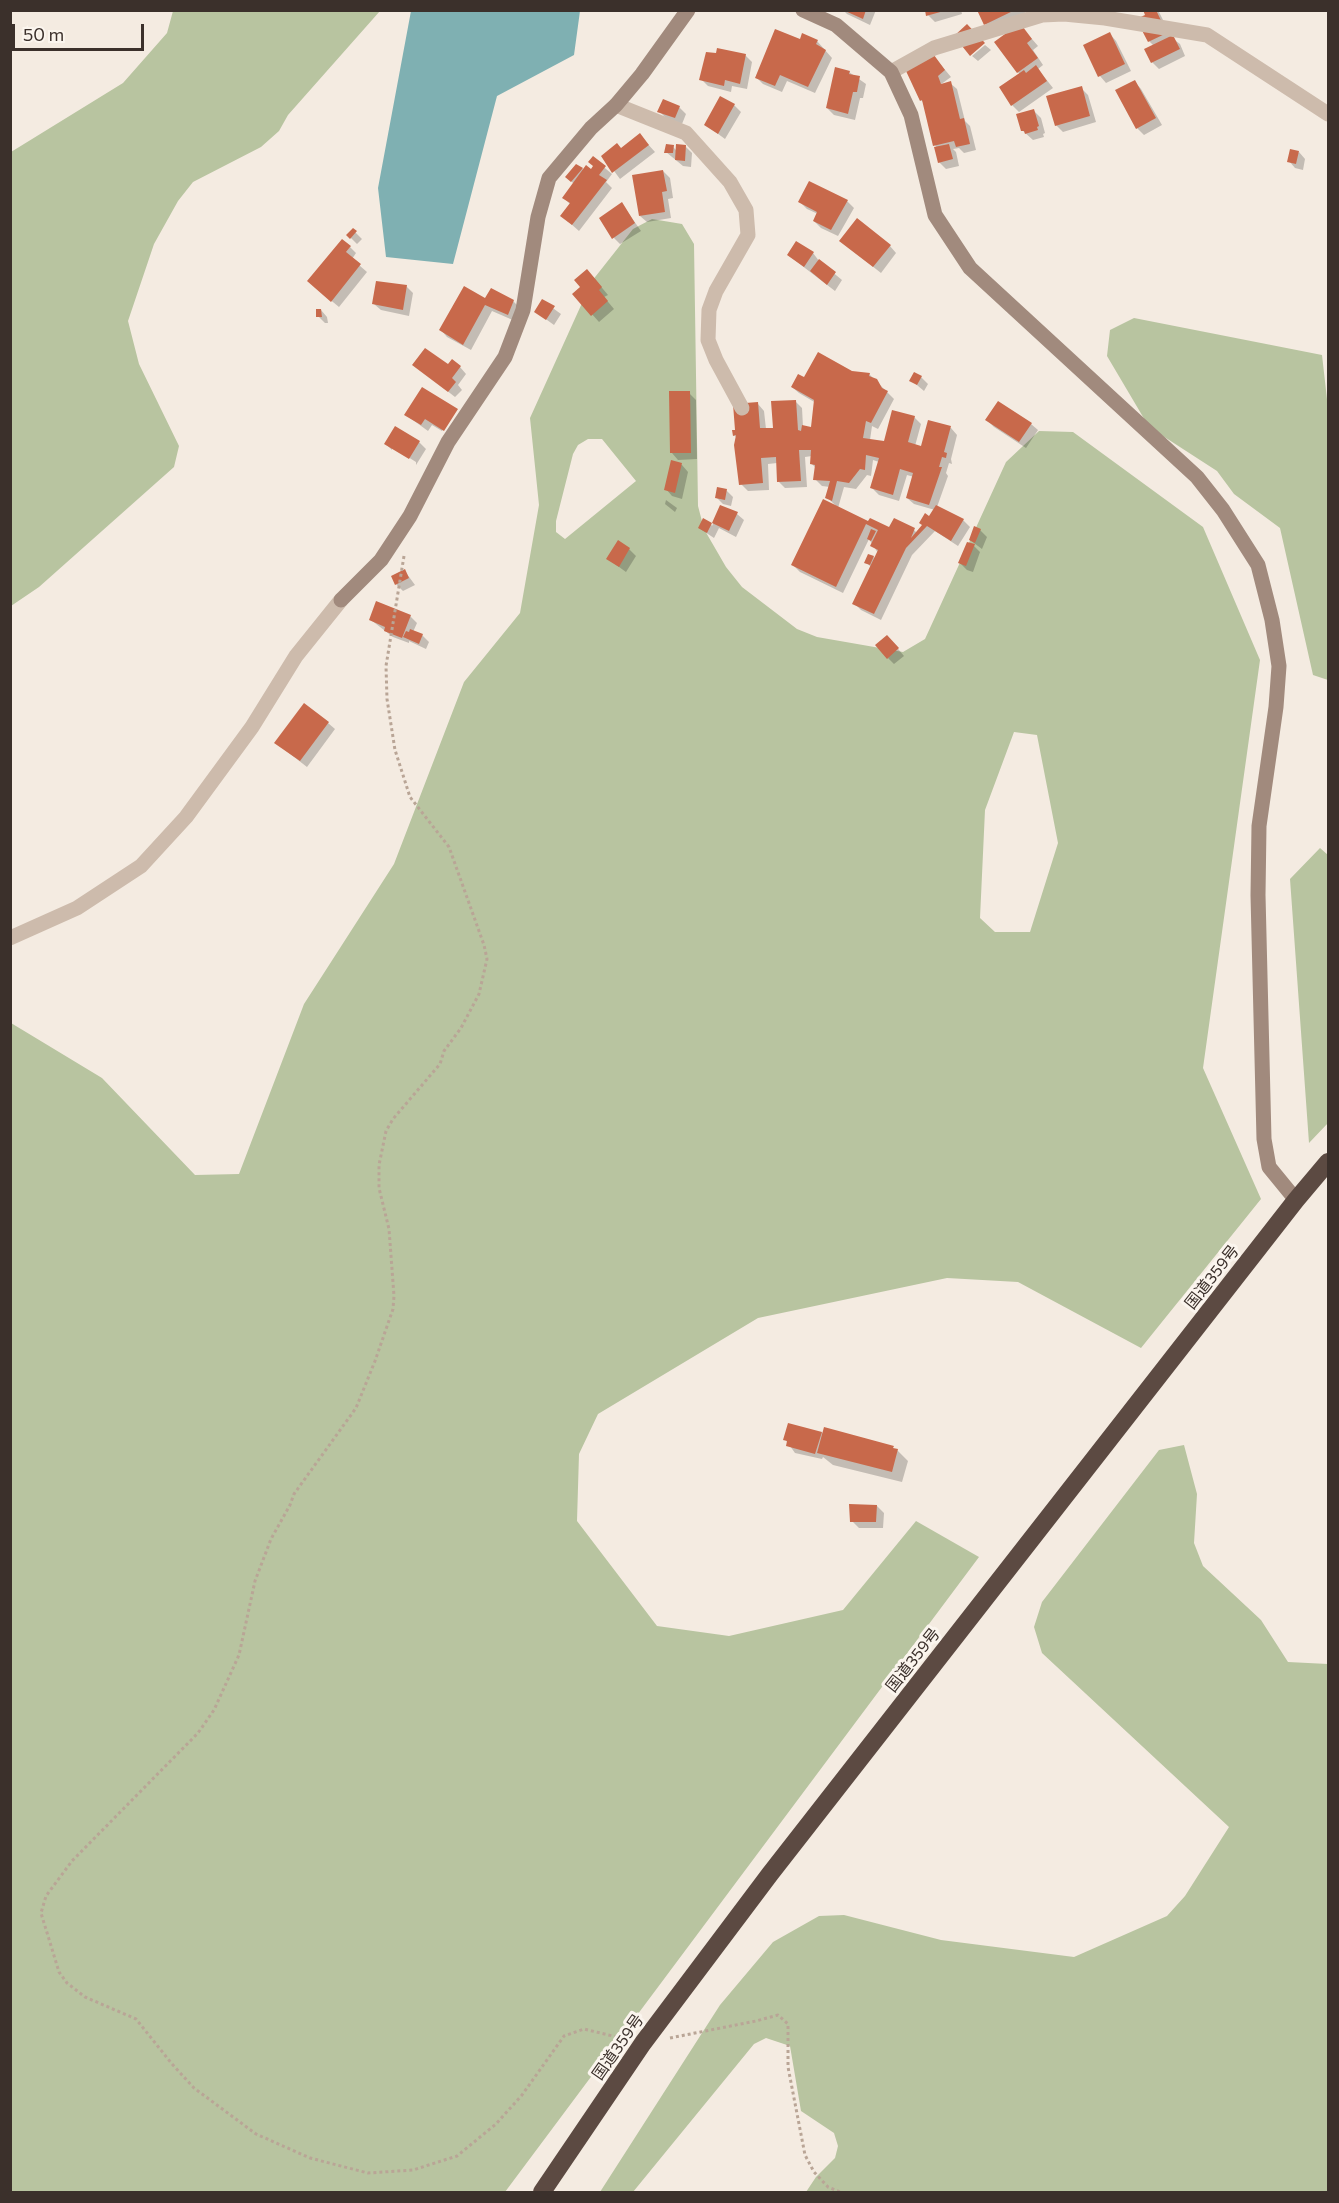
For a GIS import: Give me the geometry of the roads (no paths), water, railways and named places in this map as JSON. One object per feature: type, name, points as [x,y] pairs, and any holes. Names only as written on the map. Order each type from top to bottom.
[{"type":"highway","name":"国道359号","points":[[542,2193],[643,2043],[770,1874],[1296,1200],[1329,1162]]},
{"type":"street","points":[[10,938],[77,908],[141,866],[186,817],[252,727],[296,656],[341,600],[381,560],[410,516],[448,442],[505,357],[517,331],[523,310],[538,217],[549,178],[642,74],[688,10]]},
{"type":"street","points":[[803,10],[836,25],[891,72],[911,115],[935,214],[970,268],[1197,477],[1223,510],[1258,565],[1272,620],[1279,666],[1276,707],[1259,826],[1258,895],[1264,1139],[1269,1167],[1296,1200]]},
{"type":"street","points":[[891,72],[934,48],[1042,15],[1064,14],[1105,18],[1207,35],[1329,114]]},
{"type":"street","points":[[616,105],[686,133],[730,182],[746,210],[748,235],[716,291],[710,310],[708,340],[742,408]]},
{"type":"water","points":[[411,11],[580,11],[574,55],[497,96],[453,264],[386,257],[378,188]]}]
